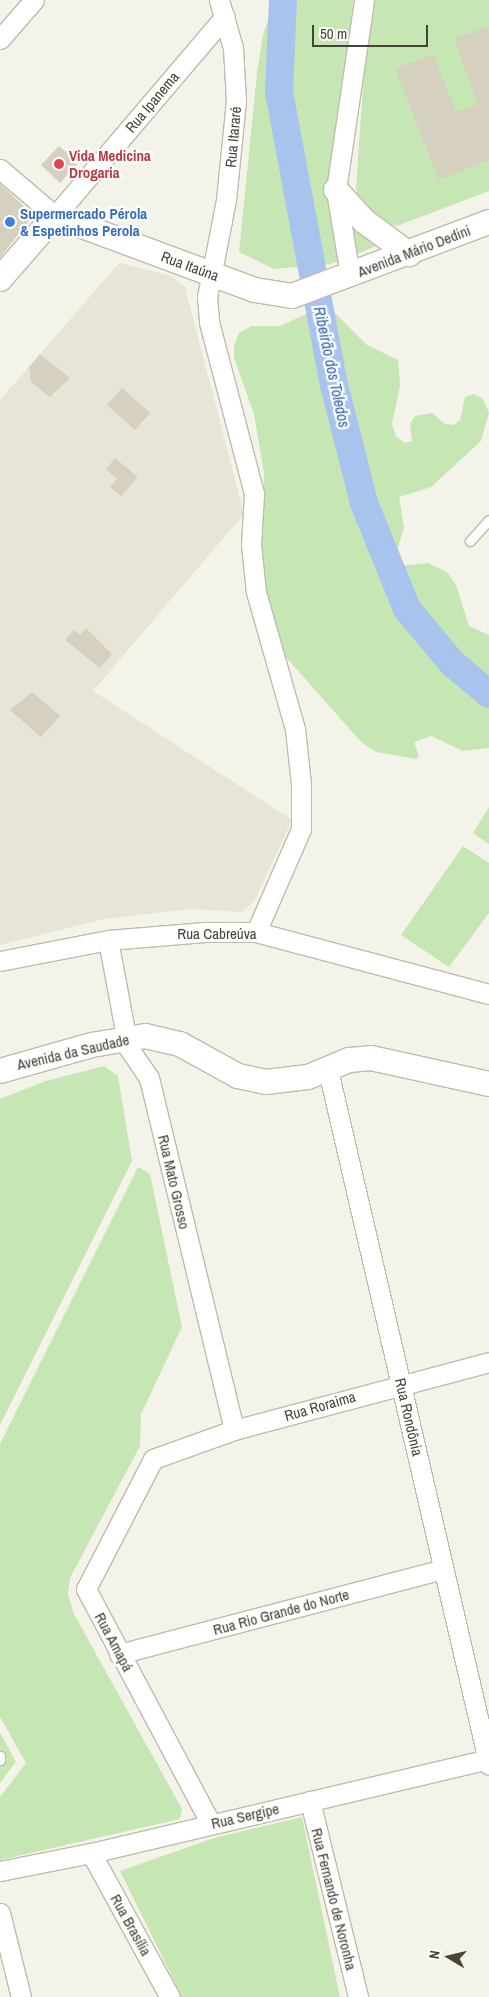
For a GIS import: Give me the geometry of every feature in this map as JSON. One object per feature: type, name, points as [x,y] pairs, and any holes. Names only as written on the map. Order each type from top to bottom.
[{"type":"street","points":[[0,39],[34,0]]},
{"type":"street","points":[[344,278],[336,190],[364,0]]},
{"type":"street","name":"Rua Ipanema","points":[[0,279],[55,216],[222,8]]},
{"type":"street","name":"Rua Itararé","points":[[222,8],[232,48],[236,101],[226,200],[207,298],[209,322],[254,494],[251,544],[256,592],[295,729],[301,784],[301,829],[256,932]]},
{"type":"street","name":"Rua Itaúna","points":[[0,169],[55,216],[255,290],[292,296],[344,278]]},
{"type":"street","points":[[336,190],[364,220],[409,254]]},
{"type":"street","name":"Avenida Mário Dedini","points":[[344,278],[489,222]]},
{"type":"street","name":"Rua Cabreúva","points":[[0,961],[108,940],[205,932],[256,932],[489,994]]},
{"type":"street","name":"Rua Mato Grosso","points":[[108,940],[126,1039],[150,1078],[234,1430]]},
{"type":"street","name":"Avenida da Saudade","points":[[0,1071],[27,1061],[126,1039],[161,1038],[180,1044],[238,1076],[266,1082],[289,1082],[328,1070],[349,1060],[391,1059],[489,1084]]},
{"type":"street","name":"Rua Rondônia","points":[[328,1070],[489,1761]]},
{"type":"street","name":"Rua Roraima","points":[[153,1459],[234,1430],[401,1383],[489,1362]]},
{"type":"street","name":"Rua Amapá","points":[[153,1459],[86,1589],[211,1824]]},
{"type":"street","name":"Rua Rio Grande do Norte","points":[[119,1654],[443,1569]]},
{"type":"street","name":"Rua Sergipe","points":[[0,1871],[91,1854],[211,1824],[489,1761]]},
{"type":"street","name":"Rua Fernando de Noronha","points":[[310,1801],[358,1997]]},
{"type":"street","name":"Rua Brasília","points":[[91,1854],[170,1997]]},
{"type":"street","points":[[0,1913],[21,1997]]},
{"type":"lane","points":[[470,541],[489,520]]},
{"type":"shaded area","points":[[119,263],[171,276],[185,287],[244,514],[93,691],[292,820],[255,900],[243,912],[190,909],[104,919],[0,945],[0,400]]},
{"type":"green space","points":[[275,0],[353,0],[346,195],[382,244],[331,264],[274,269],[239,252],[257,73],[263,35]]},
{"type":"green space","points":[[374,0],[489,0],[489,191],[397,226],[383,222],[360,203],[356,189],[365,58]]},
{"type":"green space","points":[[319,308],[332,310],[367,345],[398,360],[400,386],[392,424],[396,436],[404,443],[412,441],[410,424],[415,416],[432,413],[445,424],[453,425],[460,420],[465,397],[474,394],[483,399],[489,413],[481,441],[431,487],[399,497],[404,527],[394,561],[398,566],[428,563],[447,572],[456,585],[469,626],[489,635],[489,748],[463,751],[431,736],[414,742],[419,756],[416,759],[376,752],[361,742],[277,647],[259,612],[264,473],[254,414],[234,358],[234,346],[239,333],[252,326],[280,326]]},
{"type":"green space","points":[[489,807],[489,844],[473,833]]},
{"type":"green space","points":[[463,846],[489,863],[489,913],[449,967],[401,935]]},
{"type":"green space","points":[[104,1066],[118,1076],[132,1161],[0,1425],[0,1099],[46,1081]]},
{"type":"green space","points":[[138,1167],[150,1174],[182,1327],[141,1414],[140,1446],[70,1578],[68,1594],[74,1614],[182,1809],[180,1819],[0,1860],[0,1797],[26,1763],[0,1717],[0,1444]]},
{"type":"green space","points":[[0,1732],[16,1762],[0,1783]]},
{"type":"green space","points":[[302,1817],[340,1997],[182,1997],[120,1871],[214,1838]]},
{"type":"building","points":[[489,26],[489,160],[439,180],[395,69],[433,54],[456,112],[478,105],[454,39]]},
{"type":"building","name":"Vida Medicina Drogaria","points":[[59,146],[78,163],[60,183],[41,165]]},
{"type":"building","points":[[0,184],[26,208],[30,219],[0,258]]},
{"type":"building","points":[[40,354],[70,378],[50,397],[31,382],[29,367]]},
{"type":"building","points":[[122,388],[150,413],[135,430],[107,405]]},
{"type":"building","points":[[115,458],[138,477],[121,496],[110,487],[117,479],[106,469]]},
{"type":"building","points":[[86,628],[112,654],[100,668],[65,640],[74,630],[80,635]]},
{"type":"building","points":[[32,692],[60,716],[41,737],[10,710]]},
{"type":"waterway","name":"Ribeirão dos Toledos","points":[[283,0],[279,92],[334,385],[364,503],[407,609],[452,663],[489,694]]},
{"type":"place","name":"Vida Medicina Drogaria","points":[[59,164]]},
{"type":"place","name":"Supermercado Pérola & Espetinhos Perola","points":[[10,222]]}]
